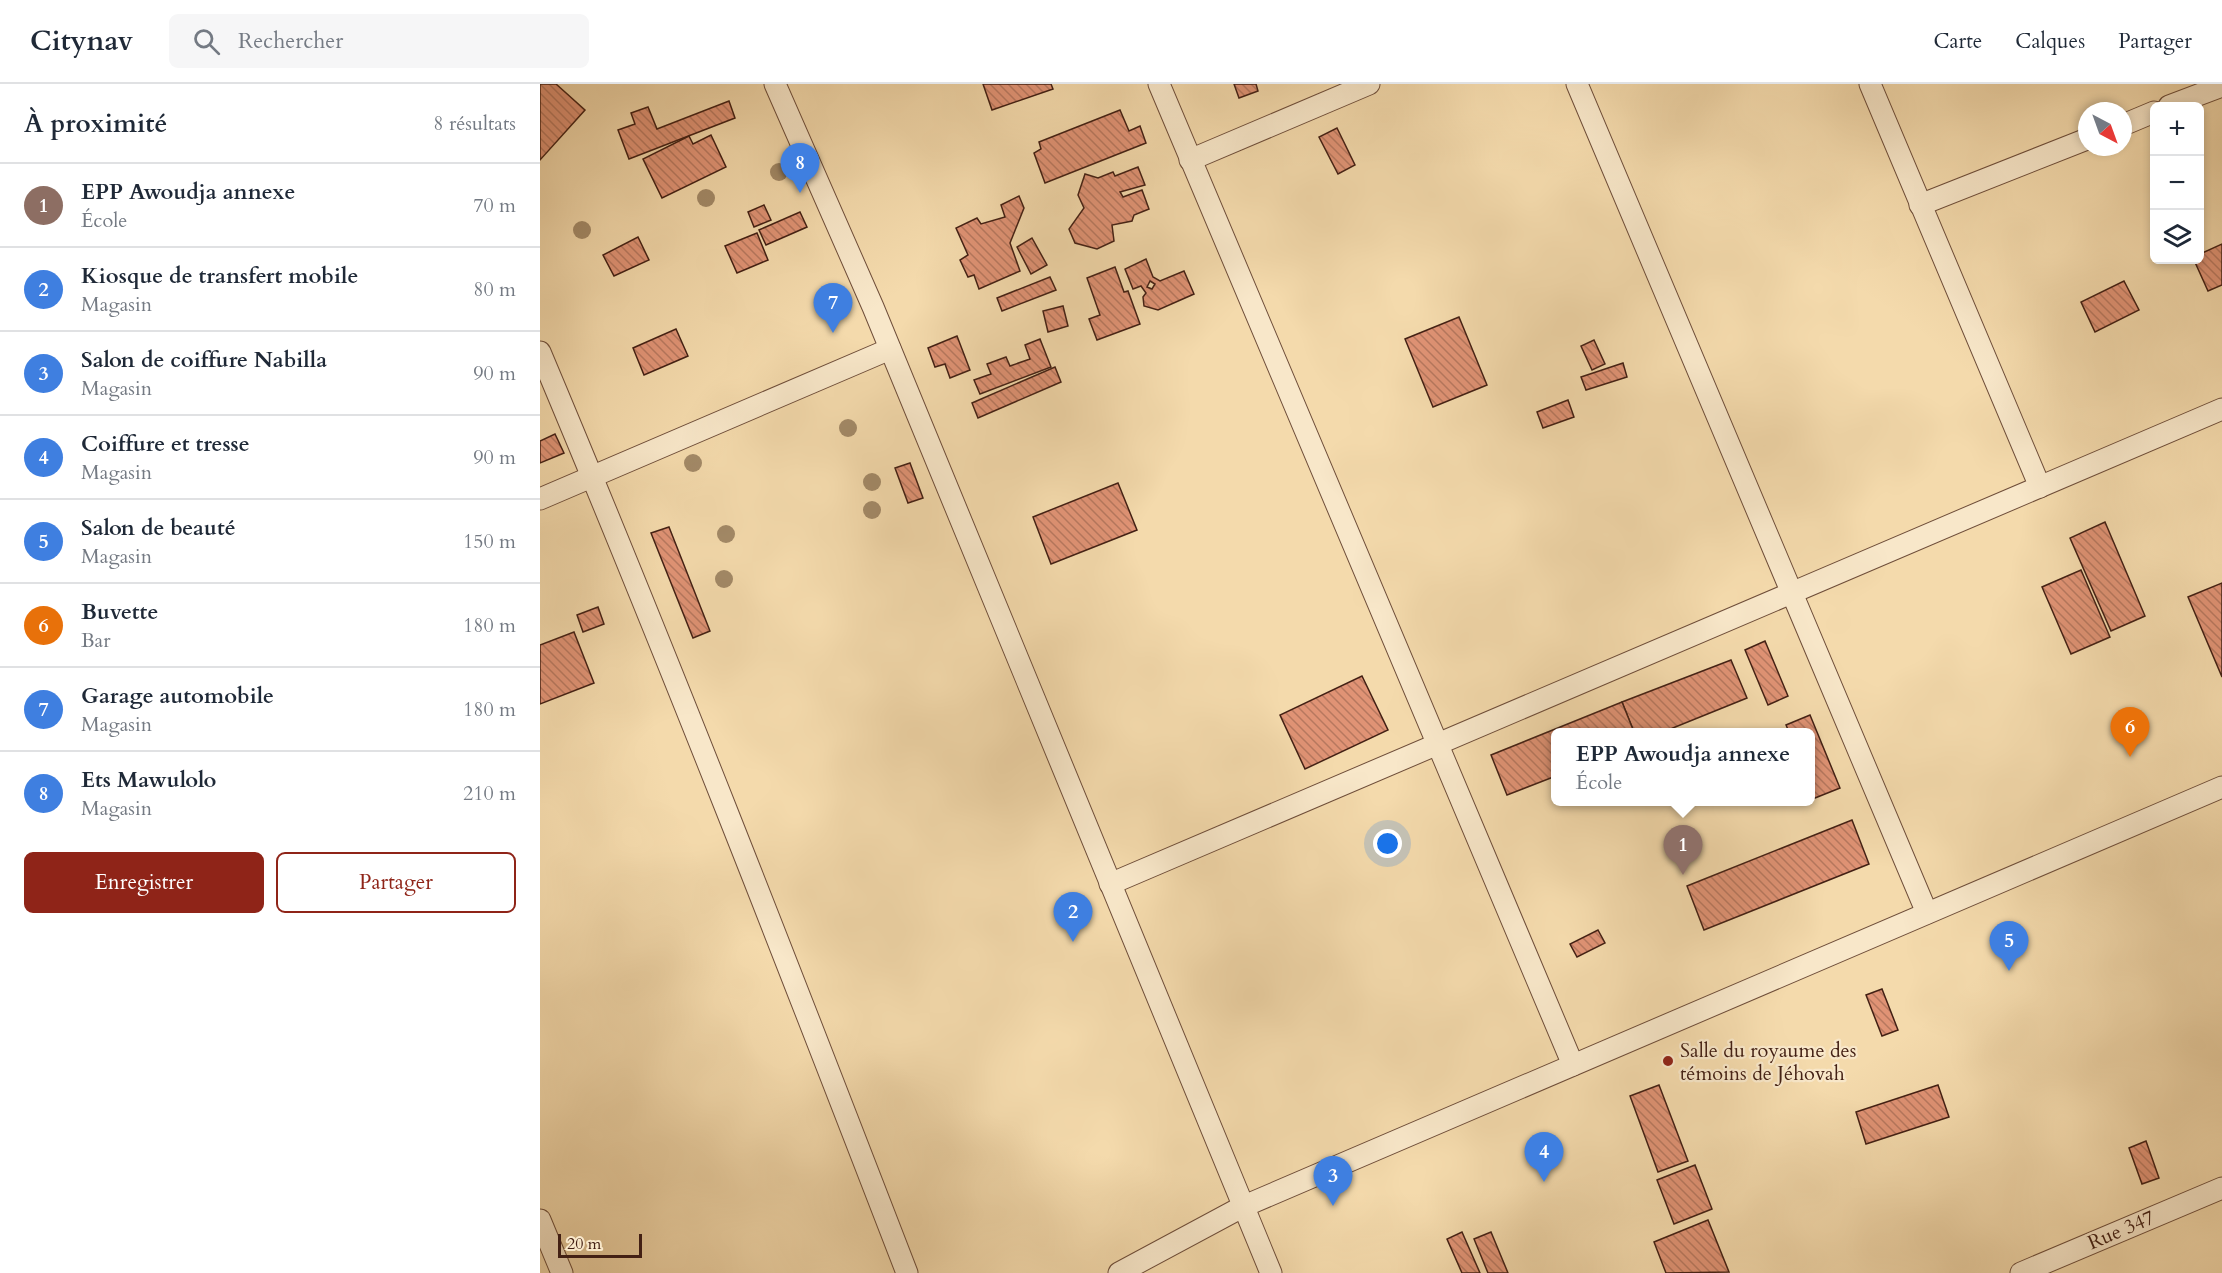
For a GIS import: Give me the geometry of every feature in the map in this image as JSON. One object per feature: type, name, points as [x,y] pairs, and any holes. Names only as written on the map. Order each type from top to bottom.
[{"type":"street","points":[[775,84],[890,349],[1271,1273]]},
{"type":"street","points":[[1159,84],[1573,1065]]},
{"type":"street","points":[[1190,160],[1369,84]]},
{"type":"street","points":[[1577,84],[1927,913]]},
{"type":"street","points":[[1870,84],[2040,488]]},
{"type":"street","points":[[2180,102],[2222,86]]},
{"type":"street","points":[[2132,121],[2150,114]]},
{"type":"street","points":[[1920,205],[2078,143]]},
{"type":"street","points":[[540,499],[890,349]]},
{"type":"street","points":[[540,352],[592,476],[805,1009],[907,1273]]},
{"type":"street","points":[[1110,884],[2222,409]]},
{"type":"street","points":[[1119,1273],[1242,1207],[2222,787]]},
{"type":"street","name":"Rue 347","points":[[2021,1273],[2222,1188]]},
{"type":"street","points":[[540,1220],[562,1273]]},
{"type":"building","points":[[540,84],[556,84],[585,110],[540,160]]},
{"type":"building","points":[[983,84],[1051,84],[1053,89],[992,110]]},
{"type":"building","points":[[1234,84],[1256,84],[1258,91],[1239,98]]},
{"type":"building","points":[[729,101],[735,118],[629,159],[618,130],[635,124],[631,113],[648,107],[657,129]]},
{"type":"building","points":[[1120,110],[1129,131],[1140,126],[1146,143],[1045,183],[1034,153],[1041,149],[1039,142]]},
{"type":"building","points":[[1337,128],[1355,165],[1338,174],[1319,137]]},
{"type":"building","points":[[711,135],[726,167],[662,198],[643,159],[689,136],[693,144]]},
{"type":"building","points":[[1138,167],[1145,185],[1120,192],[1123,197],[1142,190],[1149,209],[1134,215],[1132,221],[1112,225],[1114,241],[1097,249],[1075,243],[1069,229],[1084,208],[1078,195],[1085,174],[1098,178],[1113,172],[1115,176]]},
{"type":"building","points":[[1019,196],[1024,208],[1010,243],[1020,271],[979,289],[974,275],[968,277],[960,260],[968,255],[956,228],[977,218],[981,224],[1005,217],[1001,205]]},
{"type":"building","points":[[764,205],[771,220],[754,227],[748,212]]},
{"type":"building","points":[[800,212],[807,227],[766,245],[759,230]]},
{"type":"building","points":[[757,233],[768,260],[737,273],[725,246]]},
{"type":"building","points":[[638,237],[649,260],[614,276],[603,255]]},
{"type":"building","points":[[1032,238],[1047,265],[1031,274],[1017,247]]},
{"type":"building","points":[[2222,244],[2222,285],[2208,291],[2196,264],[2204,264],[2204,252]]},
{"type":"building","points":[[1146,259],[1153,277],[1160,281],[1184,271],[1194,294],[1158,310],[1144,306],[1143,297],[1146,293],[1141,286],[1133,289],[1125,269]],"holes":[[[1150,281],[1155,284],[1152,289],[1147,287]]]},
{"type":"building","points":[[1115,267],[1124,292],[1128,291],[1140,324],[1097,340],[1089,319],[1100,315],[1087,278]]},
{"type":"building","points":[[1050,277],[1056,290],[1002,311],[997,298]]},
{"type":"building","points":[[2124,281],[2139,310],[2095,332],[2081,302]]},
{"type":"building","points":[[1063,306],[1068,326],[1048,332],[1043,311]]},
{"type":"building","points":[[1459,317],[1487,385],[1433,407],[1405,339]]},
{"type":"building","points":[[676,329],[688,356],[644,375],[633,348]]},
{"type":"building","points":[[957,336],[970,370],[950,378],[945,364],[935,367],[928,348]]},
{"type":"building","points":[[1040,339],[1051,367],[980,394],[974,380],[991,374],[987,364],[1006,357],[1010,366],[1030,359],[1025,345]]},
{"type":"building","points":[[1594,340],[1605,364],[1592,370],[1581,346]]},
{"type":"building","points":[[1623,363],[1627,377],[1586,390],[1581,377]]},
{"type":"building","points":[[1055,367],[1061,382],[978,418],[972,403]]},
{"type":"building","points":[[1568,400],[1574,417],[1543,428],[1537,412]]},
{"type":"building","points":[[555,434],[564,453],[540,463],[540,441]]},
{"type":"building","points":[[910,463],[923,498],[908,503],[895,468]]},
{"type":"building","points":[[1118,483],[1137,530],[1051,564],[1033,517]]},
{"type":"building","points":[[2105,522],[2145,616],[2111,631],[2070,538]]},
{"type":"building","points":[[669,527],[710,631],[693,638],[651,533]]},
{"type":"building","points":[[2081,570],[2110,637],[2071,654],[2042,587]]},
{"type":"building","points":[[2222,583],[2222,677],[2188,597]]},
{"type":"building","points":[[598,607],[604,624],[583,632],[577,615]]},
{"type":"building","points":[[574,632],[594,683],[540,704],[540,645]]},
{"type":"building","points":[[1765,641],[1788,696],[1768,705],[1745,650]]},
{"type":"building","points":[[1731,660],[1747,698],[1673,728],[1632,728],[1622,702]]},
{"type":"building","points":[[1362,676],[1388,730],[1305,769],[1280,715]]},
{"type":"building","points":[[1622,702],[1632,728],[1558,728]]},
{"type":"building","points":[[1810,715],[1840,788],[1815,798],[1815,728],[1787,728],[1786,725]]},
{"type":"building","points":[[1551,731],[1551,778],[1507,795],[1491,755]]},
{"type":"building","points":[[1852,820],[1869,864],[1704,930],[1687,886]]},
{"type":"building","points":[[1598,930],[1605,943],[1577,957],[1570,944]]},
{"type":"building","points":[[1882,989],[1898,1030],[1882,1036],[1866,995]]},
{"type":"building","points":[[1659,1085],[1688,1161],[1658,1172],[1630,1096]]},
{"type":"building","points":[[1938,1085],[1949,1117],[1866,1144],[1856,1112]]},
{"type":"building","points":[[2146,1141],[2159,1178],[2142,1184],[2129,1148]]},
{"type":"building","points":[[1695,1165],[1712,1209],[1674,1224],[1657,1180]]},
{"type":"building","points":[[1708,1220],[1729,1272],[1666,1273],[1654,1242]]},
{"type":"building","points":[[1462,1232],[1480,1273],[1462,1273],[1447,1239]]},
{"type":"building","points":[[1491,1232],[1508,1273],[1488,1273],[1474,1239]]},
{"type":"place","name":"Ets Mawulolo","points":[[800,193]]},
{"type":"place","name":"Garage automobile","points":[[833,333]]},
{"type":"place","name":"Buvette","points":[[2130,757]]},
{"type":"place","name":"EPP Awoudja annexe","points":[[1683,875]]},
{"type":"place","name":"Kiosque de transfert mobile","points":[[1073,942]]},
{"type":"place","name":"Salon de beauté","points":[[2009,971]]},
{"type":"place","name":"Salle du royaume des témoins de Jéhovah","points":[[1668,1061]]},
{"type":"place","name":"Coiffure et tresse","points":[[1544,1182]]},
{"type":"place","name":"Salon de coiffure Nabilla","points":[[1333,1206]]}]
